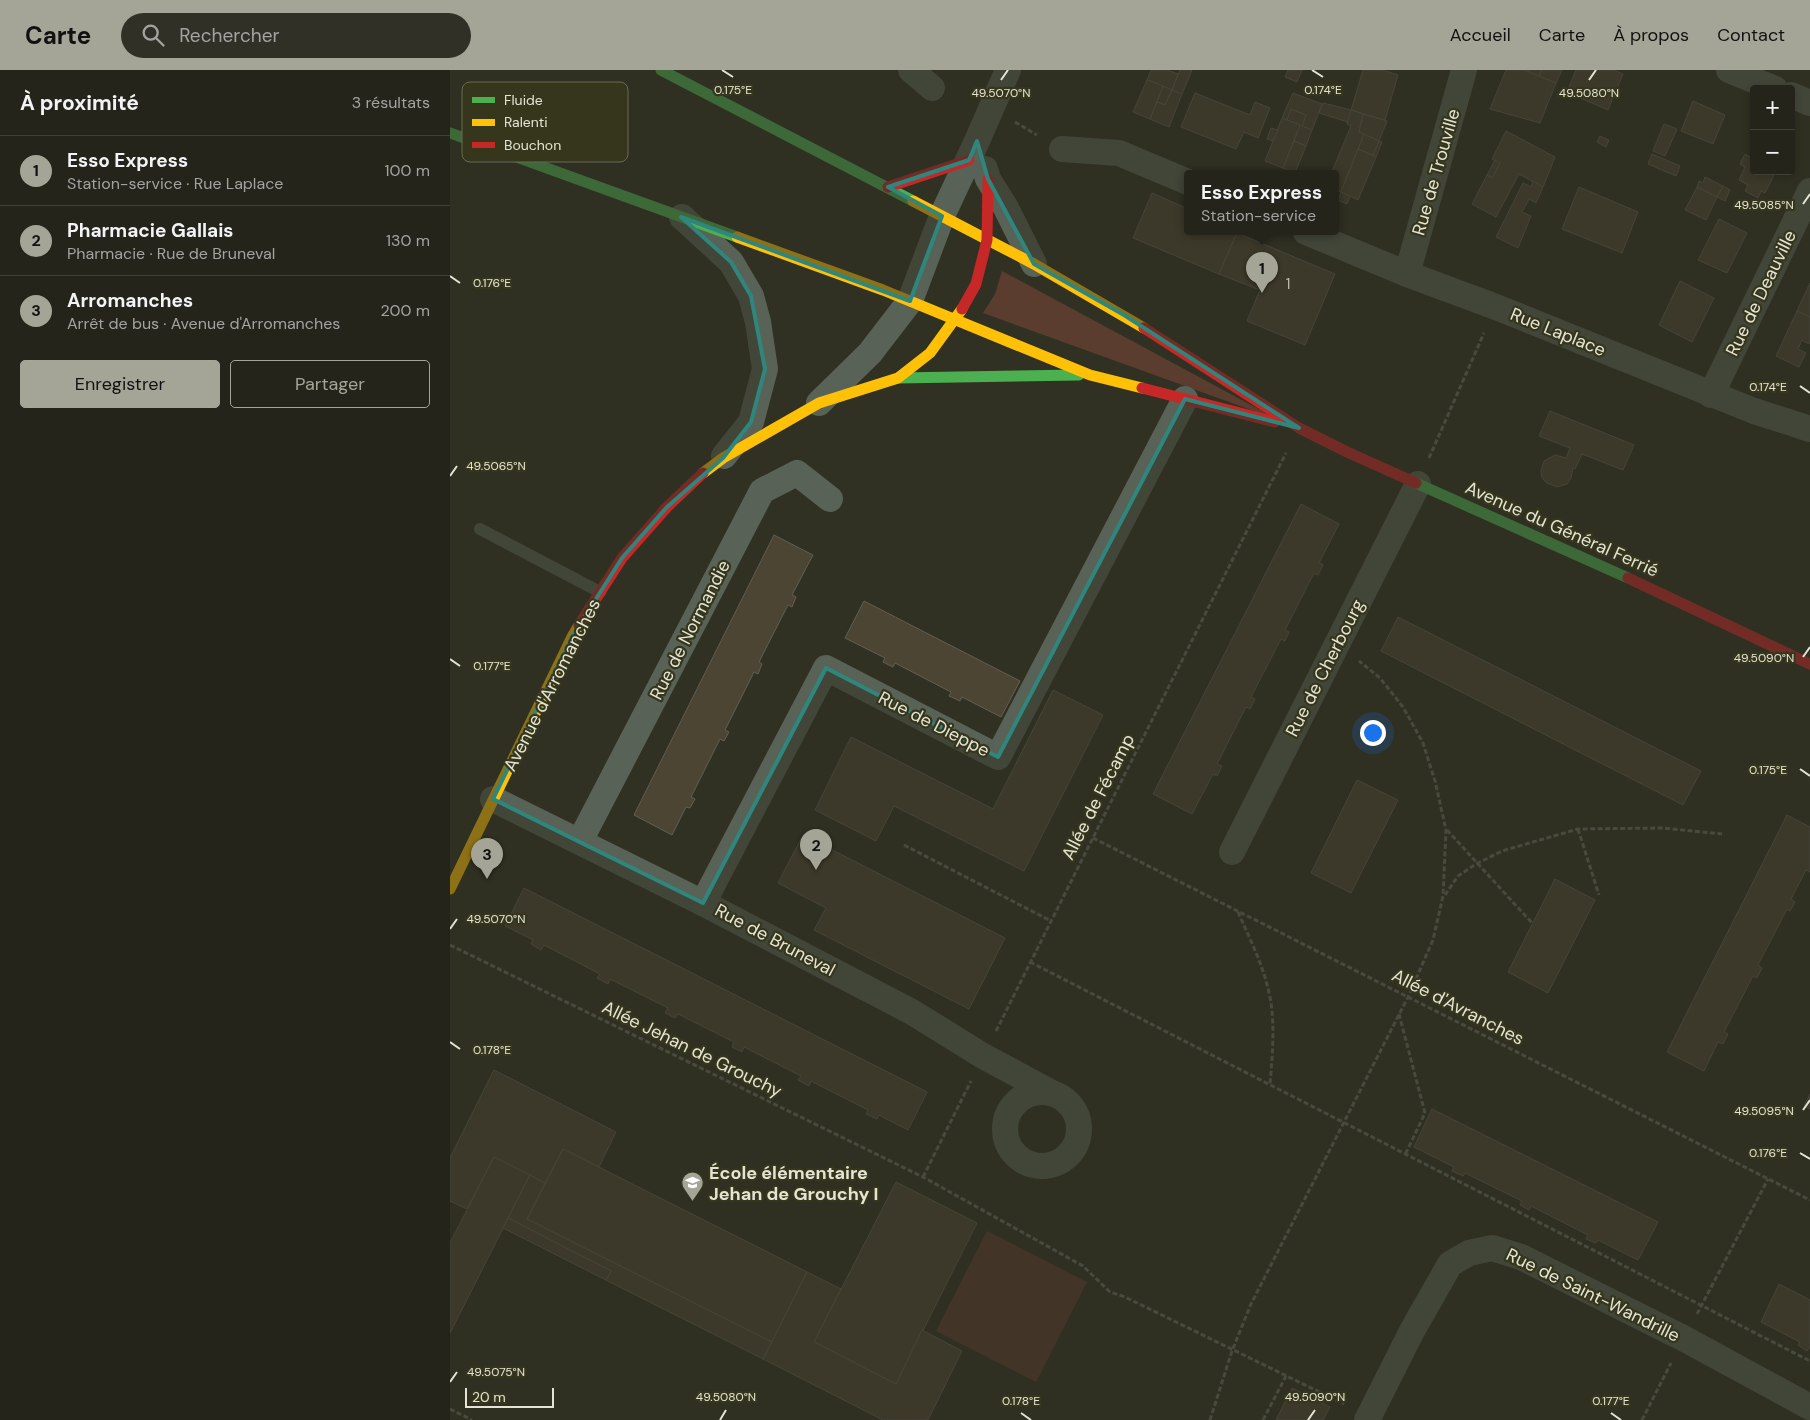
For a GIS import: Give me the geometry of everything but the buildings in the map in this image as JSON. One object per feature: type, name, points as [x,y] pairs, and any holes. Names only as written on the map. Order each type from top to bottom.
[{"type":"street","points":[[661,70],[1034,264],[1124,315],[1298,428]]},
{"type":"street","points":[[911,70],[932,88]]},
{"type":"street","name":"Avenue d'Arromanches","points":[[819,403],[870,353],[910,301],[942,216],[1008,70]]},
{"type":"street","name":"Rue de Trouville","points":[[1407,274],[1464,70]]},
{"type":"street","points":[[1729,70],[1765,85]]},
{"type":"street","points":[[1795,97],[1810,103]]},
{"type":"street","points":[[450,133],[462,137]]},
{"type":"street","points":[[1062,149],[1119,153],[1184,180]]},
{"type":"street","points":[[888,187],[973,151],[1006,208],[1034,264]]},
{"type":"street","points":[[530,162],[910,301],[1090,375],[1298,428]]},
{"type":"street","name":"Avenue d'Arromanches","points":[[450,889],[573,635],[622,558],[667,507],[699,476],[723,458],[819,403],[898,378],[930,353],[956,319],[976,284],[987,240],[988,179]]},
{"type":"street","name":"Rue de Deauville","points":[[1711,395],[1810,191]]},
{"type":"street","name":"Avenue d'Arromanches","points":[[681,217],[731,262],[751,296],[758,322],[765,369],[751,422],[723,458]]},
{"type":"street","name":"Rue Laplace","points":[[1313,235],[1711,395],[1810,429]]},
{"type":"street","points":[[898,378],[1090,375]]},
{"type":"street","name":"Rue de Dieppe","points":[[703,903],[826,668],[998,757],[1185,399]]},
{"type":"street","name":"Avenue du Général Ferrié","points":[[1298,428],[1646,586],[1810,664]]},
{"type":"street","name":"Rue de Normandie","points":[[580,841],[762,491],[797,473],[830,499]]},
{"type":"street","name":"Rue de Cherbourg","points":[[1232,852],[1418,484]]},
{"type":"street","name":"Rue de Bruneval","points":[[493,799],[703,903],[912,1012],[983,1056],[1050,1092]]},
{"type":"street","name":"Rue de Saint-Wandrille","points":[[1368,1418],[1434,1290],[1450,1264],[1469,1253],[1492,1248],[1521,1257],[1683,1338],[1810,1407]]},
{"type":"lane","points":[[480,530],[600,592]]},
{"type":"path","points":[[1418,484],[1496,307]]},
{"type":"path","name":"Allée de Fécamp","points":[[922,1177],[1298,428]]},
{"type":"path","points":[[1210,1420],[1232,1350],[1251,1304],[1342,1122],[1408,997],[1433,940],[1444,896],[1446,830],[1435,780],[1423,743],[1403,707],[1380,678],[1338,642]]},
{"type":"path","points":[[1444,896],[1458,876],[1476,864],[1502,851],[1578,829],[1663,828],[1722,834]]},
{"type":"path","points":[[1578,829],[1599,894]]},
{"type":"path","points":[[1446,830],[1532,923]]},
{"type":"path","name":"Allée d'Avranches","points":[[1093,838],[1810,1200]]},
{"type":"path","points":[[904,845],[1051,921]]},
{"type":"path","points":[[1237,911],[1261,967],[1271,1003],[1273,1038],[1270,1085]]},
{"type":"path","name":"Allée Jehan de Grouchy","points":[[450,945],[922,1177],[1083,1266],[1110,1292],[1125,1297],[1368,1418]]},
{"type":"path","points":[[1030,962],[1810,1360]]},
{"type":"path","points":[[1399,1014],[1425,1113],[1405,1155]]},
{"type":"path","points":[[1642,1420],[1683,1338],[1768,1179]]},
{"type":"path","points":[[1263,1420],[1286,1376]]},
{"type":"path","points":[[450,1409],[472,1420]]},
{"type":"highlighted area","points":[[977,141],[988,179],[1034,264],[1124,315],[1299,428],[1185,399],[998,757],[826,668],[703,903],[493,799],[573,635],[622,558],[667,507],[723,458],[751,422],[765,369],[751,296],[731,262],[681,217],[910,301],[942,216],[888,187],[969,160]]},
{"type":"shaded area","points":[[1002,271],[1279,420],[983,313],[995,294]]},
{"type":"shaded area","points":[[987,1231],[1087,1282],[1036,1382],[936,1331]]},
{"type":"traffic: fast","points":[[661,70],[913,201]]},
{"type":"traffic: fast","points":[[450,133],[462,137]]},
{"type":"traffic: fast","points":[[530,162],[737,237]]},
{"type":"traffic: fast","points":[[898,378],[1079,375]]},
{"type":"traffic: fast","points":[[1416,483],[1628,578]]},
{"type":"traffic: slow","points":[[913,201],[1034,264],[1144,328]]},
{"type":"traffic: slow","points":[[737,237],[883,290],[1090,375],[1142,388]]},
{"type":"traffic: slow","points":[[703,473],[723,458],[819,403],[898,378],[930,353],[962,309]]},
{"type":"traffic: slow","points":[[450,889],[579,625]]},
{"type":"traffic: jam","points":[[888,187],[969,160]]},
{"type":"traffic: jam","points":[[962,309],[976,284],[987,240],[988,179]]},
{"type":"traffic: jam","points":[[1144,328],[1299,428],[1416,483]]},
{"type":"traffic: jam","points":[[1142,388],[1275,422]]},
{"type":"traffic: jam","points":[[579,625],[622,558],[667,507],[703,473]]},
{"type":"traffic: jam","points":[[1628,578],[1810,664]]},
{"type":"place","name":"Esso Express","points":[[1262,293]]},
{"type":"place","name":"Pharmacie Gallais","points":[[816,870]]},
{"type":"place","name":"Arromanches","points":[[487,879]]},
{"type":"place","name":"École élémentaire Jehan de Grouchy I","points":[[693,1202]]}]
